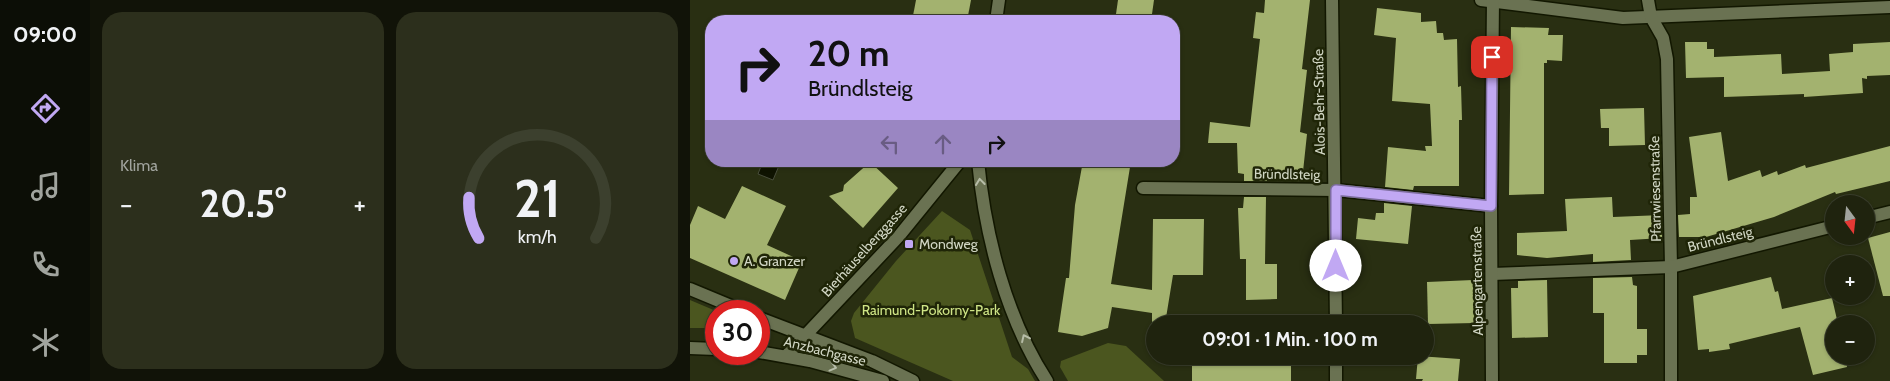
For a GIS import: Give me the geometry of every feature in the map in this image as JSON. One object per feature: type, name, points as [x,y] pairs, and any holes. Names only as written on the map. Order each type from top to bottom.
[{"type":"street","points":[[997,15],[999,0]]},
{"type":"street","name":"Alois-Behr-Straße","points":[[1332,0],[1336,190],[1336,315]]},
{"type":"street","points":[[1489,0],[1623,18],[1822,5],[1890,7]]},
{"type":"street","name":"Alpengartenstraße","points":[[1489,0],[1492,381]]},
{"type":"street","name":"Pfarrwiesenstraße","points":[[1648,0],[1651,17],[1663,38],[1667,59],[1671,381]]},
{"type":"street","name":"Bierhäuselberggasse","points":[[786,356],[899,236],[955,167]]},
{"type":"street","points":[[979,167],[986,217],[1003,282],[1016,319],[1047,381]]},
{"type":"street","name":"Bründlsteig","points":[[1143,188],[1336,190],[1491,206]]},
{"type":"street","points":[[1875,216],[1890,212]]},
{"type":"street","name":"Bründlsteig","points":[[1492,274],[1671,267],[1825,228]]},
{"type":"street","points":[[690,288],[718,300]]},
{"type":"street","points":[[770,322],[807,335]]},
{"type":"street","name":"Anzbachgasse","points":[[807,335],[913,381]]},
{"type":"street","points":[[690,348],[705,349]]},
{"type":"street","name":"Anzbachgasse","points":[[770,354],[883,381]]},
{"type":"street","points":[[1336,365],[1336,381]]},
{"type":"green space","name":"Raimund-Pokorny-Park","points":[[942,211],[970,230],[1012,357],[1028,369],[1035,381],[953,381],[855,338],[851,321],[854,313],[896,261]]},
{"type":"green space","points":[[690,300],[705,306],[705,328],[690,328]]},
{"type":"green space","points":[[1108,343],[1126,346],[1164,381],[1068,381],[1060,367],[1061,361]]},
{"type":"shaded area","points":[[761,167],[778,167],[773,180],[758,174]]},
{"type":"building","points":[[916,0],[971,0],[968,15],[913,15]]},
{"type":"building","points":[[1118,0],[1154,0],[1152,15],[1116,15]]},
{"type":"building","points":[[1265,0],[1310,0],[1302,69],[1307,70],[1300,132],[1307,134],[1302,181],[1267,176],[1267,181],[1244,181],[1244,174],[1238,173],[1237,143],[1208,143],[1210,122],[1250,127],[1260,39],[1253,38],[1256,12],[1264,13]]},
{"type":"building","points":[[1377,8],[1421,13],[1421,22],[1436,21],[1437,33],[1443,33],[1444,40],[1457,39],[1458,87],[1461,86],[1462,120],[1459,120],[1459,186],[1414,186],[1413,190],[1385,187],[1388,147],[1426,151],[1425,146],[1432,146],[1430,104],[1392,101],[1396,38],[1374,35]]},
{"type":"building","points":[[1511,27],[1549,28],[1548,35],[1563,35],[1562,61],[1547,60],[1547,63],[1544,63],[1544,194],[1509,195]]},
{"type":"building","points":[[1685,42],[1707,42],[1707,49],[1714,49],[1714,57],[1781,54],[1782,74],[1830,71],[1829,54],[1853,52],[1853,44],[1890,42],[1890,75],[1867,76],[1867,79],[1862,78],[1863,93],[1804,97],[1804,94],[1724,97],[1724,77],[1686,78]]},
{"type":"building","points":[[1644,108],[1645,145],[1609,146],[1609,128],[1601,128],[1600,109]]},
{"type":"building","points":[[1721,132],[1728,181],[1760,170],[1762,177],[1777,171],[1778,175],[1805,165],[1806,168],[1890,146],[1890,181],[1825,195],[1774,217],[1706,237],[1679,237],[1678,215],[1690,214],[1690,197],[1697,197],[1689,137]]},
{"type":"building","points":[[864,167],[875,167],[898,188],[863,228],[829,196],[843,191],[844,185]]},
{"type":"building","points":[[1082,167],[1130,167],[1111,284],[1152,290],[1153,219],[1204,219],[1203,275],[1173,275],[1166,315],[1152,315],[1152,313],[1112,307],[1108,328],[1082,336],[1058,332],[1066,278],[1069,278],[1075,205]]},
{"type":"building","points":[[742,186],[786,206],[767,245],[802,261],[785,300],[690,258],[690,225],[698,206],[725,219]]},
{"type":"building","points":[[1244,197],[1266,197],[1265,264],[1277,264],[1277,299],[1246,300],[1246,259],[1240,259],[1238,208],[1243,208]]},
{"type":"building","points":[[1612,197],[1613,217],[1662,215],[1662,238],[1630,240],[1631,260],[1593,262],[1593,254],[1547,258],[1517,255],[1517,233],[1567,231],[1565,199]]},
{"type":"building","points":[[1384,203],[1412,206],[1408,244],[1356,239],[1358,218],[1375,220],[1376,213],[1384,213]]},
{"type":"building","points":[[1890,232],[1890,296],[1883,296],[1875,265],[1875,255],[1872,255],[1870,245],[1875,245],[1875,236]]},
{"type":"building","points":[[1632,277],[1633,285],[1637,286],[1637,329],[1647,329],[1647,355],[1637,355],[1637,363],[1604,363],[1604,313],[1593,313],[1593,278]]},
{"type":"building","points":[[1771,277],[1775,292],[1778,291],[1782,309],[1825,300],[1825,305],[1834,305],[1836,315],[1825,315],[1825,365],[1847,365],[1847,367],[1813,375],[1800,327],[1729,344],[1730,349],[1709,352],[1709,349],[1698,350],[1693,296]]},
{"type":"building","points":[[1473,280],[1475,323],[1434,324],[1434,315],[1428,315],[1427,282]]},
{"type":"building","points":[[1547,280],[1548,337],[1512,338],[1511,288],[1518,288],[1518,281]]},
{"type":"building","points":[[1434,357],[1460,359],[1458,381],[1422,381],[1423,379],[1416,379],[1417,365],[1434,365]]},
{"type":"building","points":[[1192,365],[1291,365],[1291,381],[1192,381]]},
{"type":"place","name":"Mondweg","points":[[909,244]]},
{"type":"place","name":"A. Granzer","points":[[734,261]]},
{"type":"route","points":[[1336,266],[1336,190],[1491,206],[1492,57]]}]
